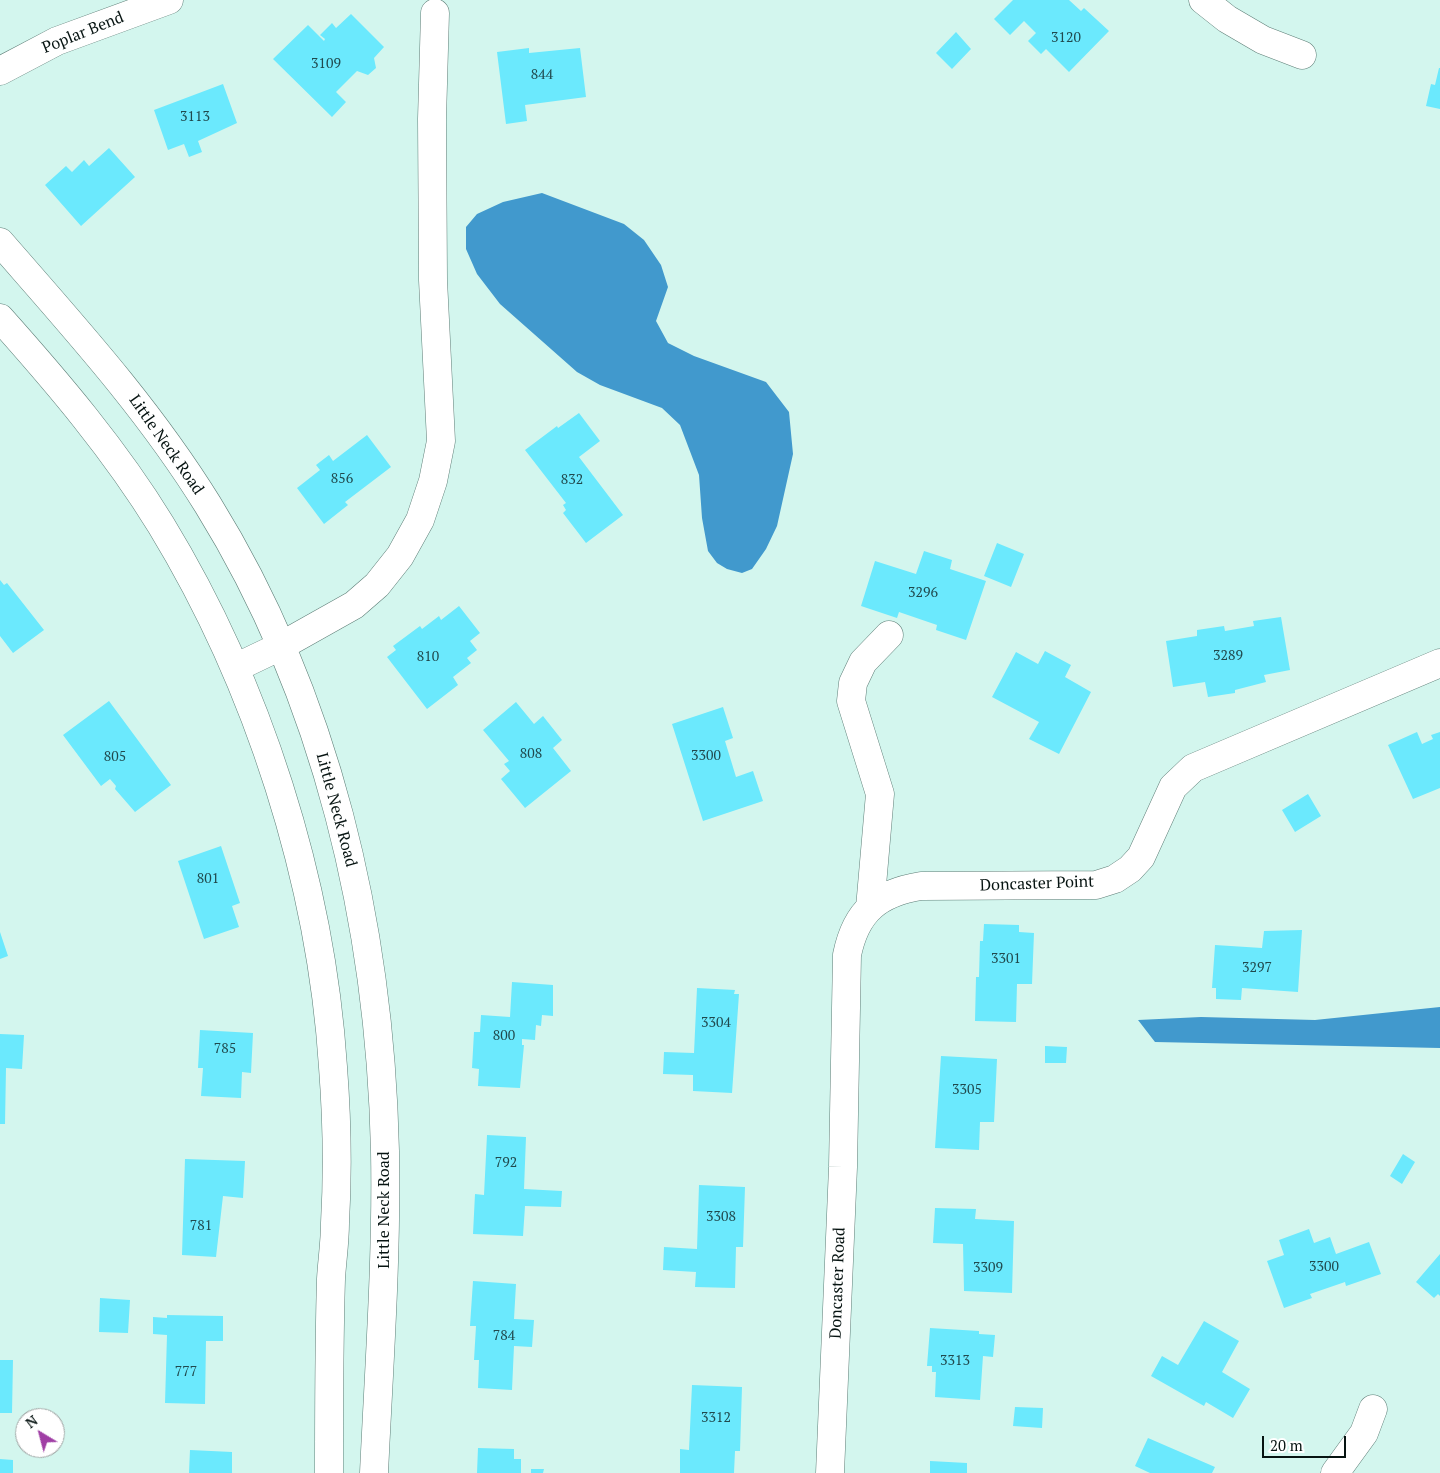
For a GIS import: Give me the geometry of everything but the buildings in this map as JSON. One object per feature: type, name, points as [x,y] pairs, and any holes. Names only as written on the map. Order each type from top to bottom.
[{"type":"street","name":"Poplar Bend","points":[[0,71],[57,41],[169,0]]},
{"type":"street","points":[[1203,0],[1227,19],[1263,40],[1302,55]]},
{"type":"street","points":[[235,668],[281,646],[354,605],[377,585],[400,556],[420,520],[434,481],[441,441],[433,280],[432,119],[435,12]]},
{"type":"street","name":"Little Neck Road","points":[[0,242],[107,364],[160,433],[208,505],[243,566],[281,646],[329,775],[354,876],[371,981],[380,1065],[385,1150],[385,1256],[374,1473]]},
{"type":"street","points":[[0,318],[49,372],[102,439],[160,523],[194,583],[235,668],[263,738],[290,822],[307,890],[324,978],[333,1065],[337,1154],[336,1224],[331,1277],[329,1473]]},
{"type":"street","points":[[870,908],[880,794],[851,701],[853,683],[863,662],[888,635]]},
{"type":"street","name":"Doncaster Point","points":[[844,1094],[847,955],[850,938],[863,914],[880,899],[900,889],[921,886],[1096,885],[1116,878],[1130,869],[1141,857],[1173,787],[1194,768],[1440,663]]},
{"type":"street","name":"Doncaster Road","points":[[830,1473],[844,1094]]},
{"type":"street","points":[[1334,1473],[1364,1433],[1373,1409]]},
{"type":"water","points":[[542,193],[624,224],[644,240],[661,265],[668,287],[656,321],[668,343],[694,356],[766,382],[789,412],[793,454],[777,526],[766,549],[752,569],[742,573],[727,569],[717,563],[708,551],[702,518],[699,475],[680,425],[662,408],[600,385],[577,372],[500,304],[477,274],[466,249],[466,227],[477,214],[503,202]]},
{"type":"water","points":[[1440,1007],[1440,1048],[1155,1042],[1138,1020],[1201,1017],[1315,1020]]}]
